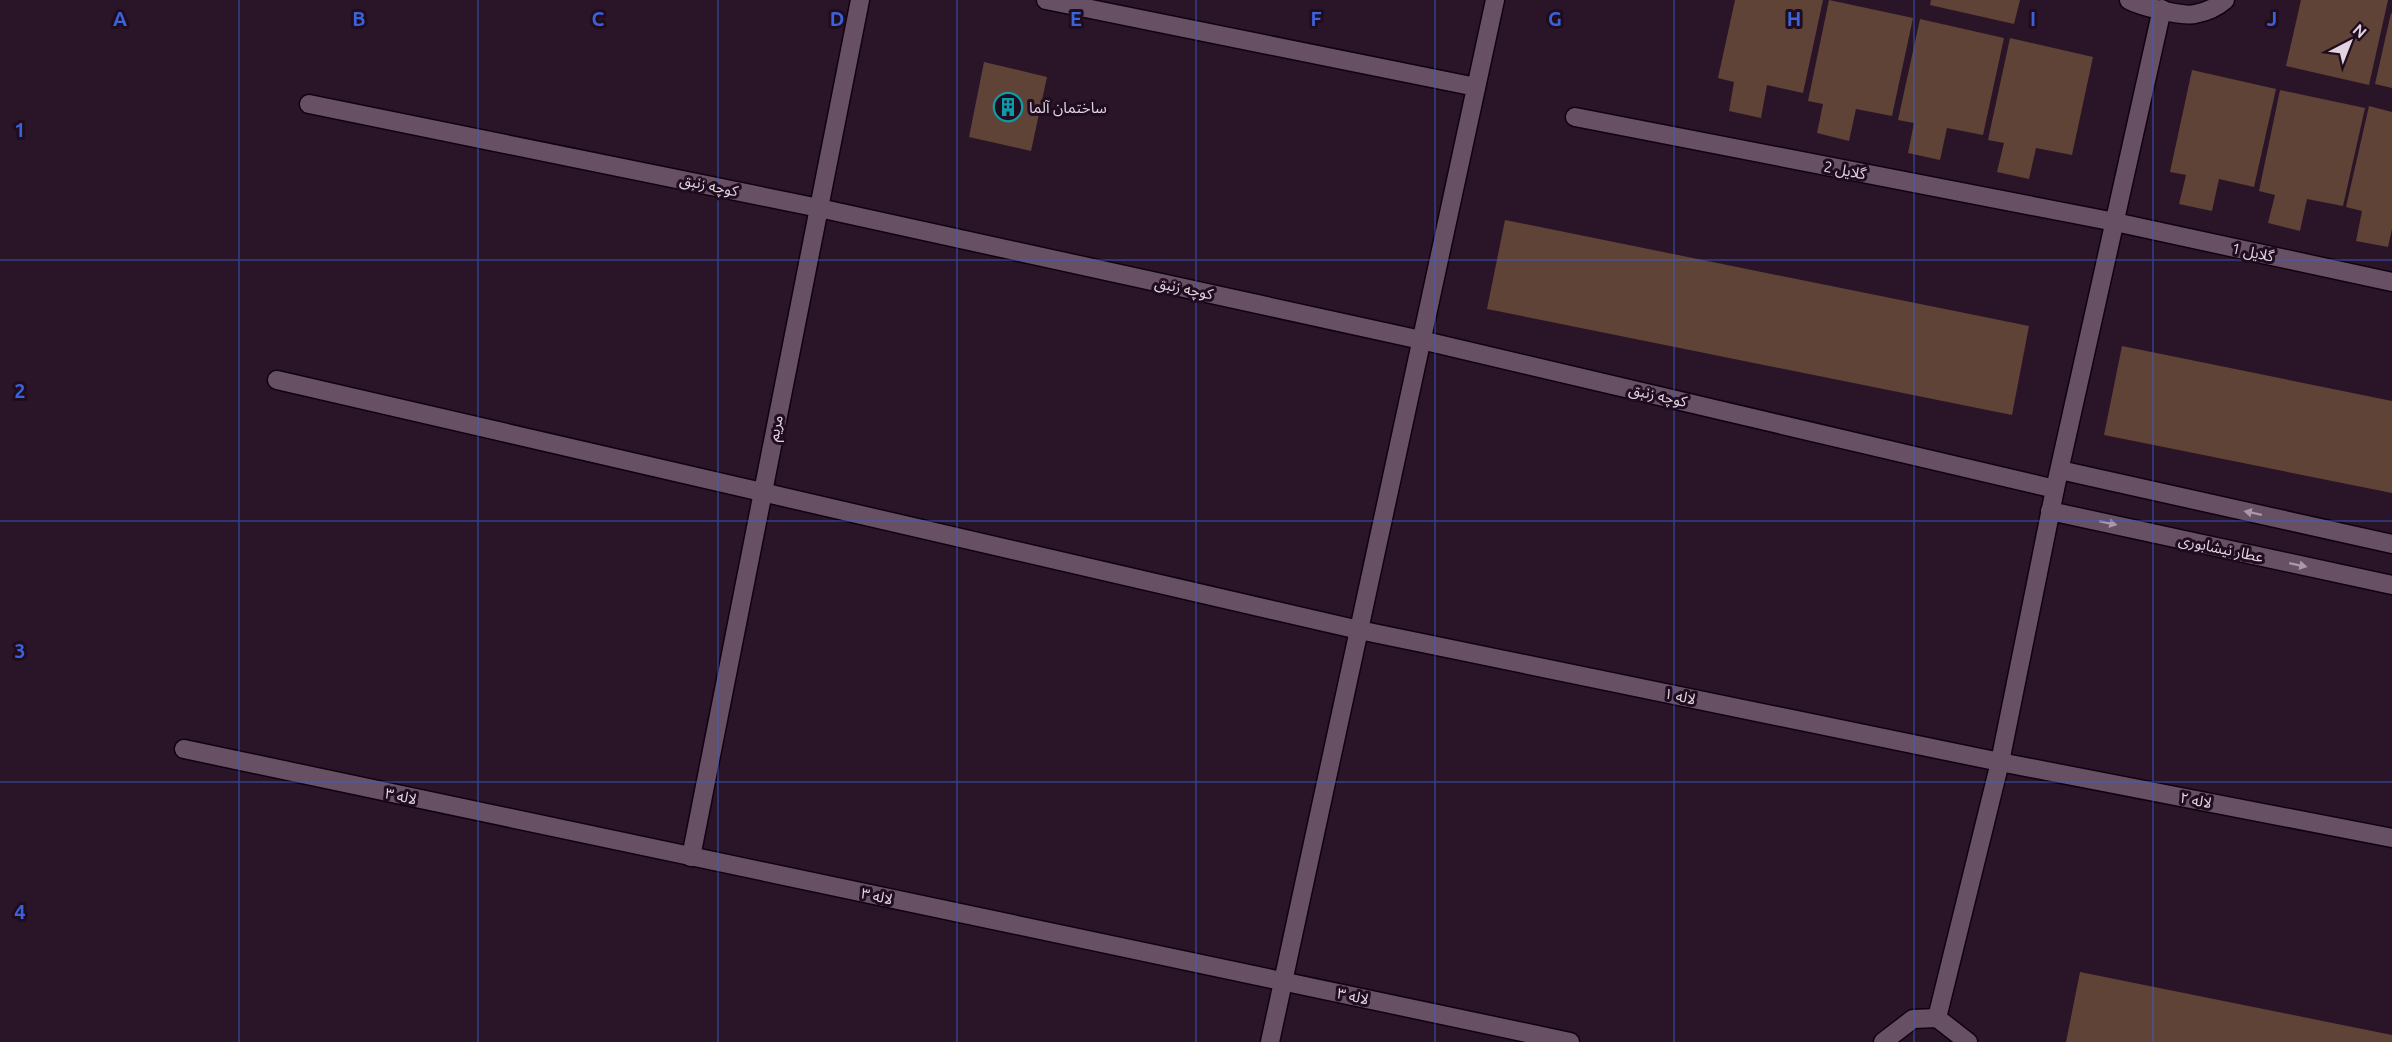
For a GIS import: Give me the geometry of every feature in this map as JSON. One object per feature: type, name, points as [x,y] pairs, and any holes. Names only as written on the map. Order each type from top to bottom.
[{"type":"street","name":"مریم","points":[[691,857],[860,0]]},
{"type":"street","points":[[1046,0],[1476,87]]},
{"type":"street","points":[[1270,1042],[1495,0]]},
{"type":"street","points":[[2129,0],[2140,6],[2192,15],[2217,7],[2225,0]]},
{"type":"street","points":[[1937,1018],[2000,762],[2050,511],[2162,9]]},
{"type":"street","name":"کوچه زنبق","points":[[309,104],[819,208],[1421,340],[2055,489]]},
{"type":"street","name":"گلایل 2","points":[[1575,117],[2115,222]]},
{"type":"street","name":"گلایل 1","points":[[2115,222],[2392,282]]},
{"type":"street","name":"لاله ۱","points":[[277,380],[1359,630],[2000,762]]},
{"type":"street","points":[[2060,470],[2392,543]]},
{"type":"street","name":"عطار نیشابوری","points":[[2050,511],[2392,585]]},
{"type":"street","name":"لاله ۳","points":[[184,749],[1570,1042]]},
{"type":"street","name":"لاله ۲","points":[[2000,762],[2392,838]]},
{"type":"street","points":[[1883,1042],[1913,1019],[1937,1018],[1968,1042]]},
{"type":"building","points":[[1735,0],[1823,0],[1803,93],[1767,85],[1761,118],[1729,111],[1734,82],[1718,78]]},
{"type":"building","points":[[1829,0],[1913,18],[1892,116],[1856,109],[1849,141],[1817,133],[1823,104],[1808,101]]},
{"type":"building","points":[[1931,0],[2020,0],[2014,24],[1930,5]]},
{"type":"building","points":[[2301,0],[2388,0],[2369,85],[2286,66]]},
{"type":"building","points":[[2392,14],[2392,88],[2375,84]]},
{"type":"building","points":[[1920,19],[2004,38],[1983,135],[1947,128],[1940,160],[1908,153],[1914,123],[1898,120]]},
{"type":"building","points":[[2010,38],[2093,57],[2072,155],[2036,148],[2029,179],[1997,172],[2004,143],[1988,140]]},
{"type":"building","name":"ساختمان آلما","points":[[984,62],[1047,77],[1031,151],[969,137]]},
{"type":"building","points":[[2192,70],[2276,89],[2254,187],[2219,179],[2212,211],[2179,204],[2186,175],[2170,172]]},
{"type":"building","points":[[2280,90],[2365,108],[2343,206],[2307,199],[2300,231],[2268,223],[2275,195],[2259,191]]},
{"type":"building","points":[[2369,106],[2392,112],[2392,229],[2388,247],[2356,241],[2362,211],[2346,207]]},
{"type":"building","points":[[1505,220],[2029,326],[2012,415],[1487,309]]},
{"type":"building","points":[[2122,346],[2392,401],[2392,493],[2104,435]]},
{"type":"building","points":[[2080,972],[2392,1035],[2392,1042],[2066,1042]]},
{"type":"place","name":"ساختمان آلما","points":[[1008,107]]}]
